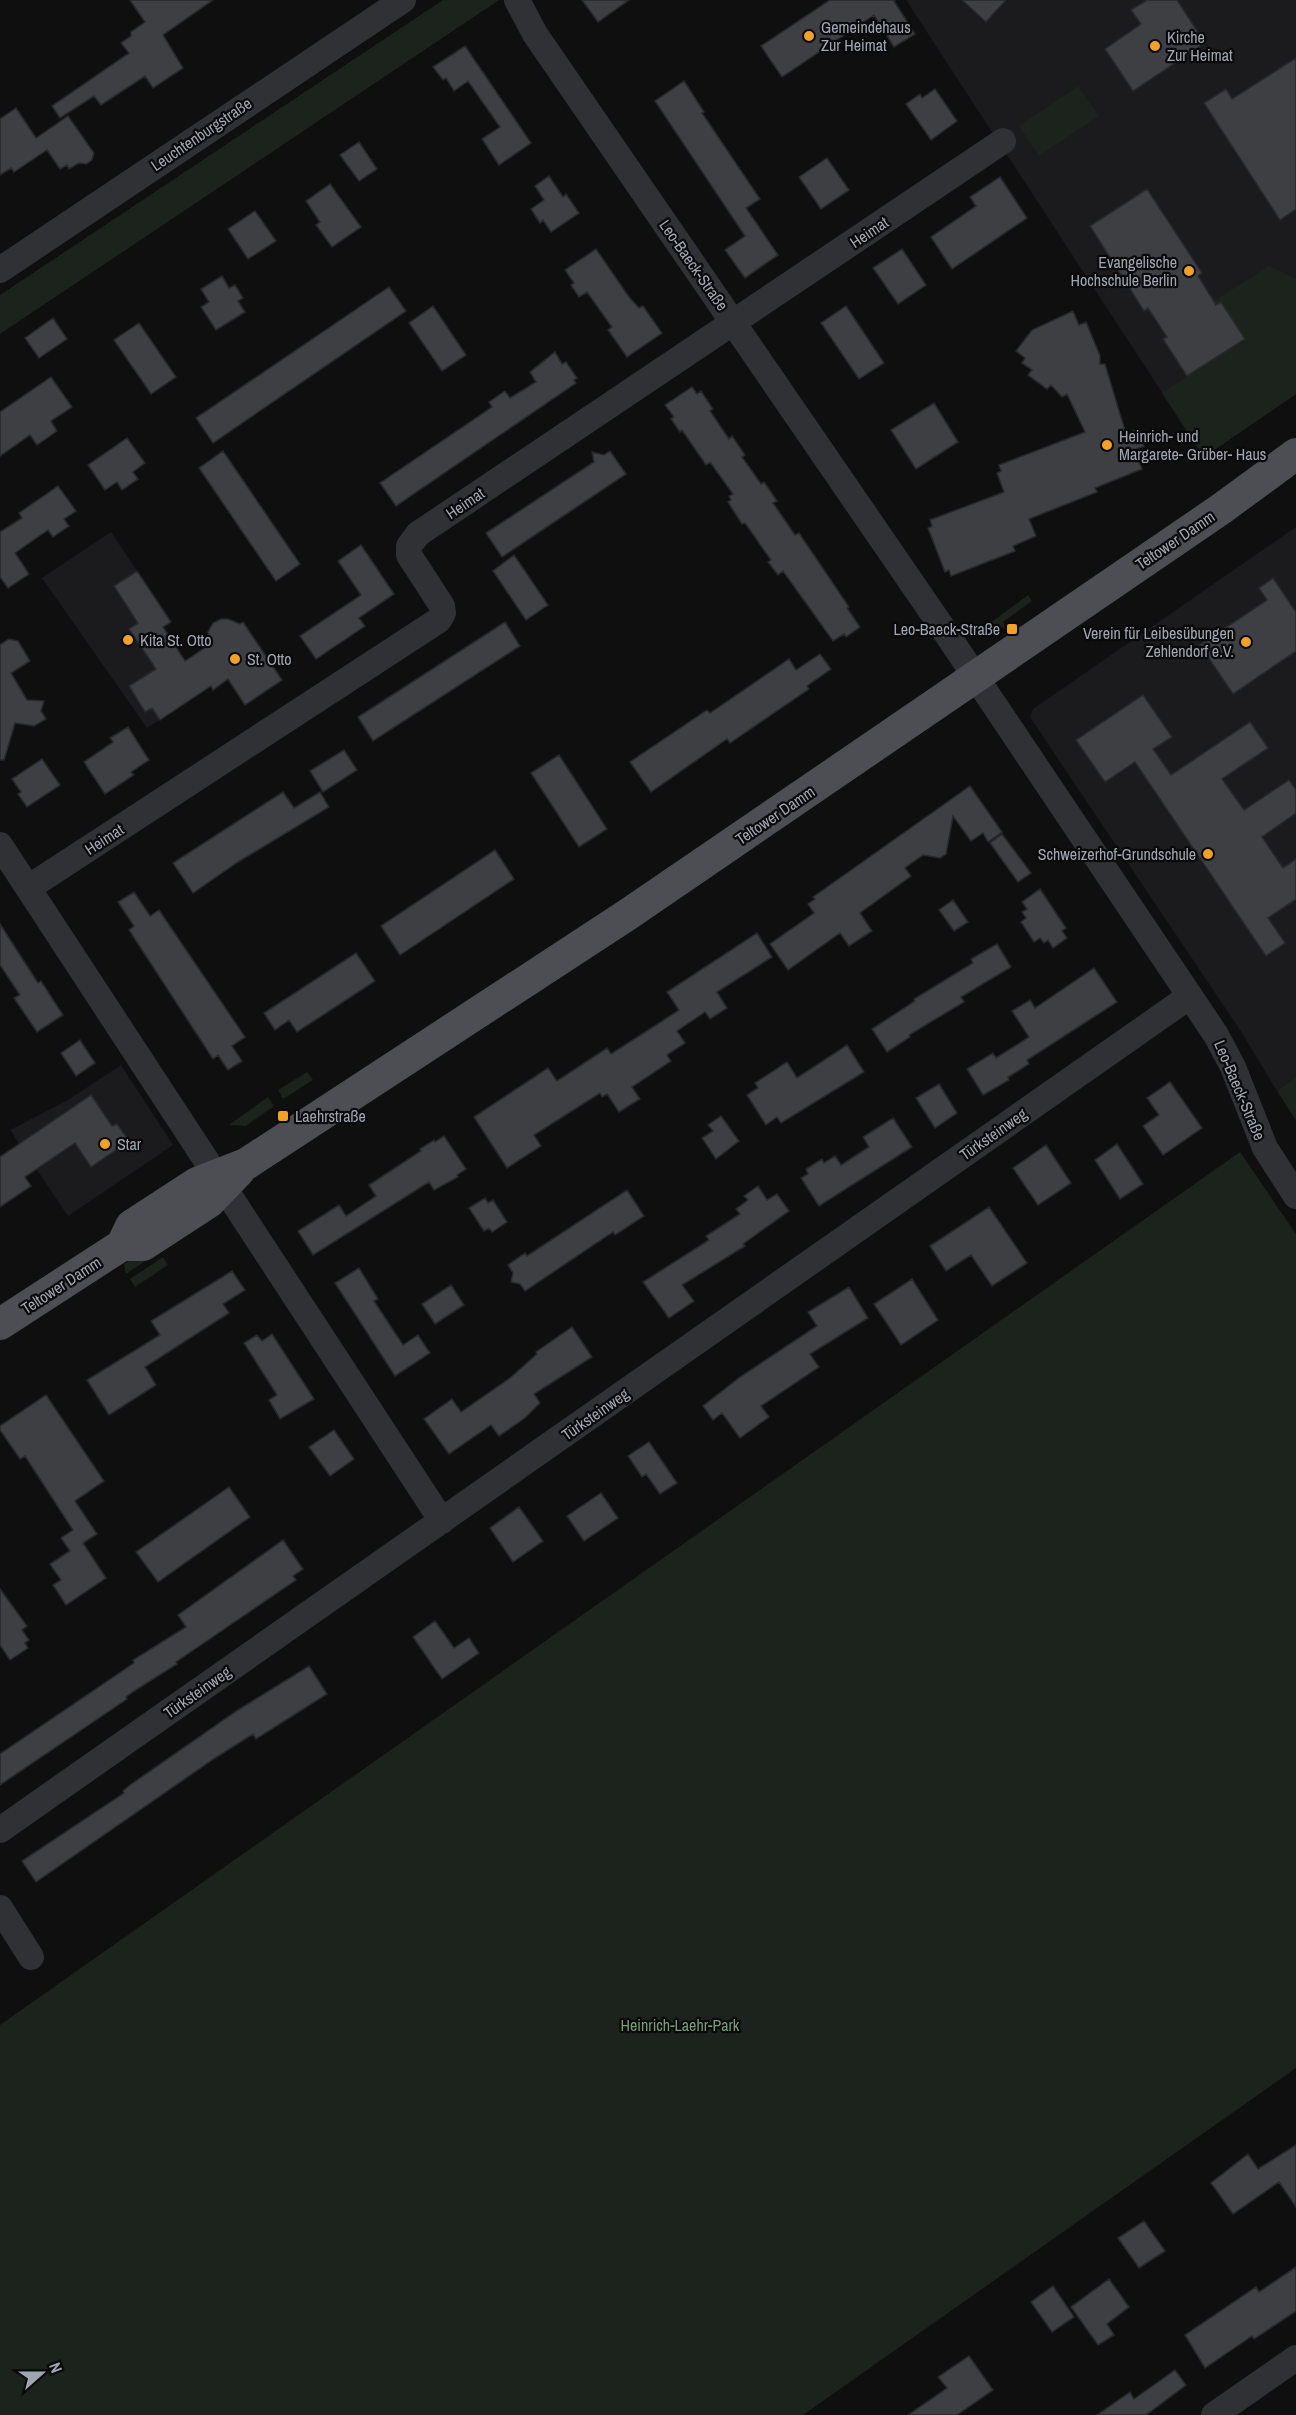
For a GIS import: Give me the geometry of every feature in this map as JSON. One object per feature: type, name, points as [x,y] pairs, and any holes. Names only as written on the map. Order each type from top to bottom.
[{"type":"main road","name":"Teltower Damm","points":[[0,1324],[122,1245],[143,1245],[209,1202],[220,1181],[619,921],[1221,509],[1296,454]]},
{"type":"street","name":"Leuchtenburgstraße","points":[[0,270],[402,0]]},
{"type":"street","name":"Leo-Baeck-Straße","points":[[517,0],[535,34],[734,322],[1190,996],[1225,1050],[1257,1131],[1296,1196]]},
{"type":"street","name":"Heimat","points":[[28,888],[442,617],[443,609],[439,599],[410,559],[409,546],[413,539],[1003,141]]},
{"type":"street","points":[[2,854],[28,888],[442,1521]]},
{"type":"street","name":"Türksteinweg","points":[[0,1830],[1190,996]]},
{"type":"street","points":[[0,1908],[32,1957]]},
{"type":"street","points":[[1214,2415],[1296,2358]]},
{"type":"shaded area","name":"Evangelische Hochschule Berlin","points":[[906,0],[1296,0],[1296,394],[1204,457]]},
{"type":"shaded area","name":"Schweizerhof-Grundschule","points":[[1296,527],[1296,1077],[1277,1091],[1242,1033],[1030,717],[1033,709]]},
{"type":"shaded area","name":"Kita St. Otto","points":[[111,532],[171,622],[163,628],[204,691],[147,728],[42,578]]},
{"type":"shaded area","points":[[121,1065],[173,1145],[68,1216],[10,1130],[68,1100]]},
{"type":"green space","points":[[443,0],[499,0],[0,334],[0,295]]},
{"type":"green space","points":[[1078,86],[1099,116],[1039,156],[1019,126]]},
{"type":"green space","points":[[1269,266],[1296,279],[1296,394],[1204,457],[1162,393],[1245,339],[1221,302],[1217,305],[1214,301]]},
{"type":"green space","points":[[1028,595],[1032,601],[1003,622],[1005,626],[992,634],[985,627]]},
{"type":"green space","points":[[307,1072],[313,1080],[283,1099],[278,1090]]},
{"type":"green space","points":[[1296,1077],[1296,1120],[1277,1091]]},
{"type":"green space","points":[[268,1097],[274,1106],[246,1126],[229,1125]]},
{"type":"green space","name":"Heinrich-Laehr-Park","points":[[1240,1152],[1296,1234],[1296,2068],[803,2415],[0,2415],[0,2025]]},
{"type":"green space","points":[[150,1248],[154,1255],[126,1274],[124,1264]]},
{"type":"green space","points":[[163,1257],[168,1265],[135,1287],[130,1279]]},
{"type":"building","points":[[130,0],[213,0],[163,35],[183,68],[153,88],[145,76],[101,105],[94,96],[60,118],[52,106],[129,53],[121,43],[145,22]]},
{"type":"building","points":[[582,0],[629,0],[598,22]]},
{"type":"building","name":"Gemeindehaus Zur Heimat","points":[[830,0],[895,0],[915,34],[894,47],[874,15],[782,77],[761,46]]},
{"type":"building","points":[[962,0],[1006,0],[986,22]]},
{"type":"building","name":"Kirche Zur Heimat","points":[[1147,0],[1177,0],[1205,43],[1133,91],[1105,49],[1141,24],[1131,10]]},
{"type":"building","points":[[465,46],[531,143],[499,165],[482,139],[500,127],[468,81],[454,91],[446,78],[443,80],[433,67]]},
{"type":"building","points":[[1296,58],[1296,209],[1280,220],[1204,103],[1226,89],[1232,99]]},
{"type":"building","points":[[684,81],[704,112],[702,113],[760,199],[746,208],[778,255],[745,278],[725,250],[745,236],[655,101]]},
{"type":"building","points":[[935,89],[957,121],[931,140],[906,104],[920,94],[922,98]]},
{"type":"building","points":[[16,108],[36,138],[68,116],[94,153],[92,160],[86,164],[79,163],[69,169],[67,165],[60,169],[47,150],[14,172],[11,168],[0,175],[0,119]]},
{"type":"building","points":[[359,142],[377,169],[359,181],[340,155]]},
{"type":"building","points":[[827,158],[849,190],[821,209],[799,177]]},
{"type":"building","points":[[549,176],[563,197],[566,194],[579,213],[551,232],[543,220],[540,223],[531,209],[544,200],[535,186]]},
{"type":"building","points":[[1000,177],[1027,218],[952,269],[931,237],[976,206],[970,197]]},
{"type":"building","points":[[330,184],[361,227],[332,247],[316,225],[320,222],[306,201]]},
{"type":"building","points":[[1147,189],[1202,273],[1198,276],[1216,305],[1221,302],[1245,339],[1187,376],[1163,339],[1167,337],[1148,308],[1144,311],[1090,226]]},
{"type":"building","points":[[255,211],[276,241],[248,259],[228,229]]},
{"type":"building","points":[[596,249],[629,297],[639,308],[643,306],[662,333],[627,357],[608,330],[612,327],[587,292],[579,297],[571,285],[574,283],[565,270]]},
{"type":"building","points":[[902,249],[926,285],[898,304],[873,268]]},
{"type":"building","points":[[222,276],[229,288],[235,285],[243,298],[238,301],[245,312],[216,330],[201,307],[209,302],[201,289]]},
{"type":"building","points":[[389,287],[406,311],[213,443],[196,418]]},
{"type":"building","points":[[433,306],[466,355],[442,371],[409,323]]},
{"type":"building","points":[[846,306],[884,363],[859,379],[821,323]]},
{"type":"building","name":"Heinrich- und Margarete- Grüber- Haus","points":[[1073,311],[1079,325],[1086,322],[1100,356],[1100,364],[1105,364],[1126,434],[1138,429],[1144,446],[1134,450],[1142,469],[1095,488],[1097,492],[1029,519],[1036,536],[1013,546],[1015,551],[951,576],[949,570],[945,572],[928,528],[932,526],[930,520],[1004,492],[997,473],[1001,471],[999,465],[1085,432],[1067,394],[1062,397],[1051,385],[1047,389],[1028,375],[1032,370],[1022,363],[1025,358],[1016,351],[1032,330]]},
{"type":"building","points":[[53,318],[67,339],[39,358],[25,338]]},
{"type":"building","points":[[139,323],[176,377],[151,394],[114,340]]},
{"type":"building","points":[[555,352],[562,364],[566,362],[577,378],[574,380],[576,383],[396,506],[380,483],[492,407],[489,402],[505,391],[510,398],[536,382],[530,372]]},
{"type":"building","points":[[51,377],[72,407],[51,421],[57,431],[37,445],[30,435],[0,456],[0,412]]},
{"type":"building","points":[[692,387],[697,394],[701,391],[713,409],[710,411],[729,439],[732,436],[745,455],[742,457],[761,484],[764,482],[777,501],[773,503],[795,535],[799,533],[849,607],[847,608],[860,627],[846,637],[844,634],[833,641],[783,571],[778,575],[768,562],[771,560],[745,523],[742,524],[728,502],[731,500],[729,496],[733,494],[710,462],[706,465],[682,430],[680,432],[671,419],[674,417],[665,405]]},
{"type":"building","points":[[934,403],[958,442],[916,469],[891,430]]},
{"type":"building","points":[[127,438],[145,463],[133,472],[138,479],[122,490],[117,482],[105,490],[88,465]]},
{"type":"building","points":[[223,451],[300,564],[276,581],[199,468]]},
{"type":"building","points":[[610,451],[626,474],[502,557],[486,533],[594,462],[592,452],[604,455]]},
{"type":"building","points":[[58,486],[76,511],[64,519],[69,526],[53,537],[48,530],[15,553],[29,574],[8,588],[0,577],[0,532],[22,518],[19,513]]},
{"type":"building","points":[[361,545],[394,594],[359,618],[365,626],[316,659],[300,636],[361,595],[338,561]]},
{"type":"building","points":[[514,555],[548,605],[526,620],[493,571]]},
{"type":"building","points":[[137,571],[171,622],[163,627],[185,661],[209,645],[208,632],[213,623],[221,619],[228,619],[240,624],[243,622],[282,680],[245,705],[228,679],[213,690],[211,686],[160,720],[152,708],[145,712],[129,686],[156,669],[129,629],[138,623],[114,586]]},
{"type":"building","points":[[1273,578],[1296,612],[1296,651],[1233,694],[1200,645],[1267,600],[1259,588]]},
{"type":"building","points":[[505,622],[520,646],[373,741],[358,717]]},
{"type":"building","points":[[9,639],[18,641],[30,661],[11,673],[27,700],[44,701],[41,711],[46,719],[34,726],[15,723],[4,760],[0,760],[0,645]]},
{"type":"building","points":[[820,654],[831,669],[807,686],[809,689],[730,743],[727,739],[651,792],[630,762],[707,710],[710,713],[789,659],[796,670]]},
{"type":"building","points":[[1143,695],[1172,737],[1153,749],[1171,775],[1250,722],[1268,748],[1222,779],[1244,810],[1289,780],[1296,790],[1296,813],[1262,837],[1283,868],[1296,859],[1296,899],[1268,918],[1285,943],[1266,956],[1135,762],[1105,782],[1076,740]]},
{"type":"building","points":[[128,727],[149,760],[131,772],[134,775],[105,794],[84,762],[113,742],[110,738]]},
{"type":"building","points":[[344,750],[357,770],[323,792],[310,771]]},
{"type":"building","points":[[559,755],[607,829],[579,847],[531,773]]},
{"type":"building","points":[[42,759],[60,785],[27,807],[12,779]]},
{"type":"building","points":[[970,786],[1002,832],[988,842],[983,833],[971,841],[953,816],[946,854],[940,858],[923,855],[905,868],[911,876],[860,913],[872,931],[849,946],[840,933],[788,970],[770,944],[814,913],[808,904],[815,899],[813,897]]},
{"type":"building","points":[[283,792],[294,808],[320,792],[329,807],[238,862],[193,893],[173,863]]},
{"type":"building","points":[[1002,834],[1031,873],[1018,882],[990,843]]},
{"type":"building","points":[[495,850],[514,879],[400,955],[381,926]]},
{"type":"building","points":[[1040,889],[1066,928],[1062,931],[1067,938],[1053,948],[1048,940],[1044,943],[1040,938],[1034,942],[1021,922],[1026,918],[1022,912],[1027,909],[1022,902]]},
{"type":"building","points":[[134,892],[150,916],[159,910],[245,1037],[232,1046],[242,1061],[228,1070],[218,1055],[213,1059],[129,930],[134,926],[118,902]]},
{"type":"building","points":[[953,900],[968,922],[954,931],[939,910]]},
{"type":"building","points":[[0,924],[38,983],[41,981],[63,1015],[37,1032],[14,998],[20,995],[0,965]]},
{"type":"building","points":[[757,933],[772,957],[717,992],[727,1008],[710,1019],[705,1012],[677,1031],[685,1043],[667,1055],[671,1061],[632,1087],[640,1099],[619,1112],[607,1094],[602,1097],[600,1093],[534,1135],[541,1146],[507,1168],[474,1117],[548,1068],[557,1081],[607,1048],[611,1054],[650,1029],[679,1010],[667,992]]},
{"type":"building","points":[[997,944],[1011,967],[961,997],[964,1002],[909,1035],[910,1037],[887,1052],[872,1029],[915,1001],[914,999],[973,963],[971,959]]},
{"type":"building","points":[[356,953],[375,981],[297,1032],[289,1020],[275,1030],[264,1013]]},
{"type":"building","points":[[1094,968],[1117,1002],[1027,1060],[1029,1064],[1008,1077],[1009,1080],[983,1095],[967,1069],[993,1053],[996,1058],[1029,1037],[1012,1011],[1030,1000],[1035,1008]]},
{"type":"building","points":[[80,1040],[95,1063],[76,1076],[61,1053]]},
{"type":"building","points":[[847,1045],[864,1072],[781,1123],[777,1117],[766,1125],[747,1095],[758,1088],[755,1083],[787,1062],[797,1078]]},
{"type":"building","points":[[1170,1082],[1202,1128],[1163,1155],[1143,1126],[1159,1115],[1147,1098]]},
{"type":"building","points":[[939,1084],[957,1113],[935,1128],[916,1098]]},
{"type":"building","points":[[91,1095],[112,1126],[117,1124],[129,1141],[91,1167],[75,1143],[25,1177],[31,1186],[0,1207],[0,1157]]},
{"type":"building","points":[[721,1116],[739,1141],[716,1159],[702,1138],[713,1131],[708,1125]]},
{"type":"building","points":[[893,1118],[912,1147],[819,1206],[801,1178],[808,1174],[806,1169],[822,1159],[824,1163],[835,1156],[841,1165],[869,1147],[863,1137]]},
{"type":"building","points":[[444,1136],[466,1169],[457,1175],[458,1177],[434,1190],[429,1182],[313,1255],[298,1231],[339,1205],[346,1216],[376,1196],[369,1185],[421,1151],[420,1149]]},
{"type":"building","points":[[1117,1144],[1143,1184],[1120,1199],[1095,1160]]},
{"type":"building","points":[[1046,1145],[1071,1183],[1038,1205],[1013,1168]]},
{"type":"building","points":[[758,1186],[767,1200],[777,1194],[789,1211],[743,1244],[745,1246],[682,1285],[694,1301],[669,1318],[643,1282],[709,1240],[706,1236],[740,1214],[736,1209],[748,1200],[744,1196]]},
{"type":"building","points":[[627,1190],[644,1216],[615,1235],[613,1232],[525,1291],[520,1284],[511,1282],[513,1273],[508,1265],[525,1253],[527,1256]]},
{"type":"building","points":[[485,1198],[488,1203],[493,1200],[507,1222],[492,1232],[489,1228],[484,1231],[469,1208]]},
{"type":"building","points":[[989,1207],[1027,1263],[992,1286],[971,1255],[946,1271],[930,1246]]},
{"type":"building","points":[[359,1268],[378,1299],[374,1301],[403,1345],[418,1335],[430,1353],[395,1376],[335,1283]]},
{"type":"building","points":[[232,1271],[245,1290],[223,1304],[229,1313],[145,1367],[156,1385],[109,1415],[87,1380],[160,1335],[151,1321]]},
{"type":"building","points":[[912,1279],[938,1320],[901,1345],[874,1304]]},
{"type":"building","points":[[451,1285],[464,1305],[435,1324],[422,1304]]},
{"type":"building","points":[[849,1287],[868,1318],[810,1354],[819,1367],[761,1406],[769,1417],[740,1438],[722,1413],[713,1420],[703,1406],[740,1377],[817,1326],[808,1312]]},
{"type":"building","points":[[572,1327],[592,1357],[534,1394],[540,1403],[525,1418],[499,1436],[491,1425],[449,1454],[424,1419],[452,1399],[461,1412],[510,1378],[537,1354],[536,1352]]},
{"type":"building","points":[[272,1334],[314,1399],[280,1419],[269,1400],[277,1395],[244,1343],[257,1335],[262,1341]]},
{"type":"building","points":[[46,1395],[104,1481],[75,1501],[97,1534],[83,1543],[106,1578],[66,1605],[53,1585],[61,1580],[50,1564],[70,1551],[61,1538],[73,1530],[25,1456],[20,1459],[0,1430],[0,1426]]},
{"type":"building","points":[[334,1430],[354,1459],[330,1476],[309,1447]]},
{"type":"building","points":[[649,1442],[677,1483],[660,1494],[646,1474],[642,1477],[628,1456]]},
{"type":"building","points":[[229,1487],[250,1517],[158,1582],[136,1552]]},
{"type":"building","points":[[601,1493],[618,1518],[584,1541],[567,1516]]},
{"type":"building","points":[[519,1507],[543,1541],[513,1562],[490,1528]]},
{"type":"building","points":[[283,1540],[303,1569],[293,1576],[296,1580],[0,1785],[0,1754],[134,1663],[133,1660],[186,1627],[178,1615]]},
{"type":"building","points":[[0,1589],[27,1626],[22,1630],[29,1640],[25,1643],[28,1648],[10,1660],[0,1645]]},
{"type":"building","points":[[435,1621],[454,1648],[469,1638],[479,1653],[442,1679],[413,1637]]},
{"type":"building","points":[[309,1666],[327,1694],[256,1739],[253,1734],[215,1758],[36,1882],[22,1861],[124,1793],[123,1791],[130,1785],[238,1710]]},
{"type":"building","points":[[1296,2145],[1296,2207],[1279,2182],[1233,2214],[1211,2183],[1248,2154],[1258,2169]]},
{"type":"building","points":[[1144,2221],[1165,2251],[1139,2268],[1118,2238]]},
{"type":"building","points":[[1296,2267],[1296,2311],[1254,2339],[1252,2336],[1205,2368],[1185,2335],[1256,2287],[1259,2292]]},
{"type":"building","points":[[1109,2279],[1129,2307],[1107,2324],[1114,2335],[1098,2345],[1071,2307]]},
{"type":"building","points":[[1053,2286],[1074,2317],[1052,2332],[1031,2302]]},
{"type":"building","points":[[969,2356],[993,2390],[957,2415],[908,2415],[947,2388],[938,2377]]},
{"type":"building","points":[[1175,2370],[1186,2385],[1146,2415],[1097,2415],[1130,2392],[1134,2399]]},
{"type":"place","name":"Gemeindehaus Zur Heimat","points":[[809,36]]},
{"type":"place","name":"Kirche Zur Heimat","points":[[1155,46]]},
{"type":"place","name":"Evangelische Hochschule Berlin","points":[[1189,271]]},
{"type":"place","name":"Heinrich- und Margarete- Grüber- Haus","points":[[1107,445]]},
{"type":"place","name":"Leo-Baeck-Straße","points":[[1012,629]]},
{"type":"place","name":"Kita St. Otto","points":[[128,640]]},
{"type":"place","name":"Verein für Leibesübungen Zehlendorf e.V.","points":[[1246,642]]},
{"type":"place","name":"St. Otto","points":[[235,659]]},
{"type":"place","name":"Schweizerhof-Grundschule","points":[[1208,854]]},
{"type":"place","name":"Laehrstraße","points":[[283,1116]]},
{"type":"place","name":"Star","points":[[105,1144]]}]
